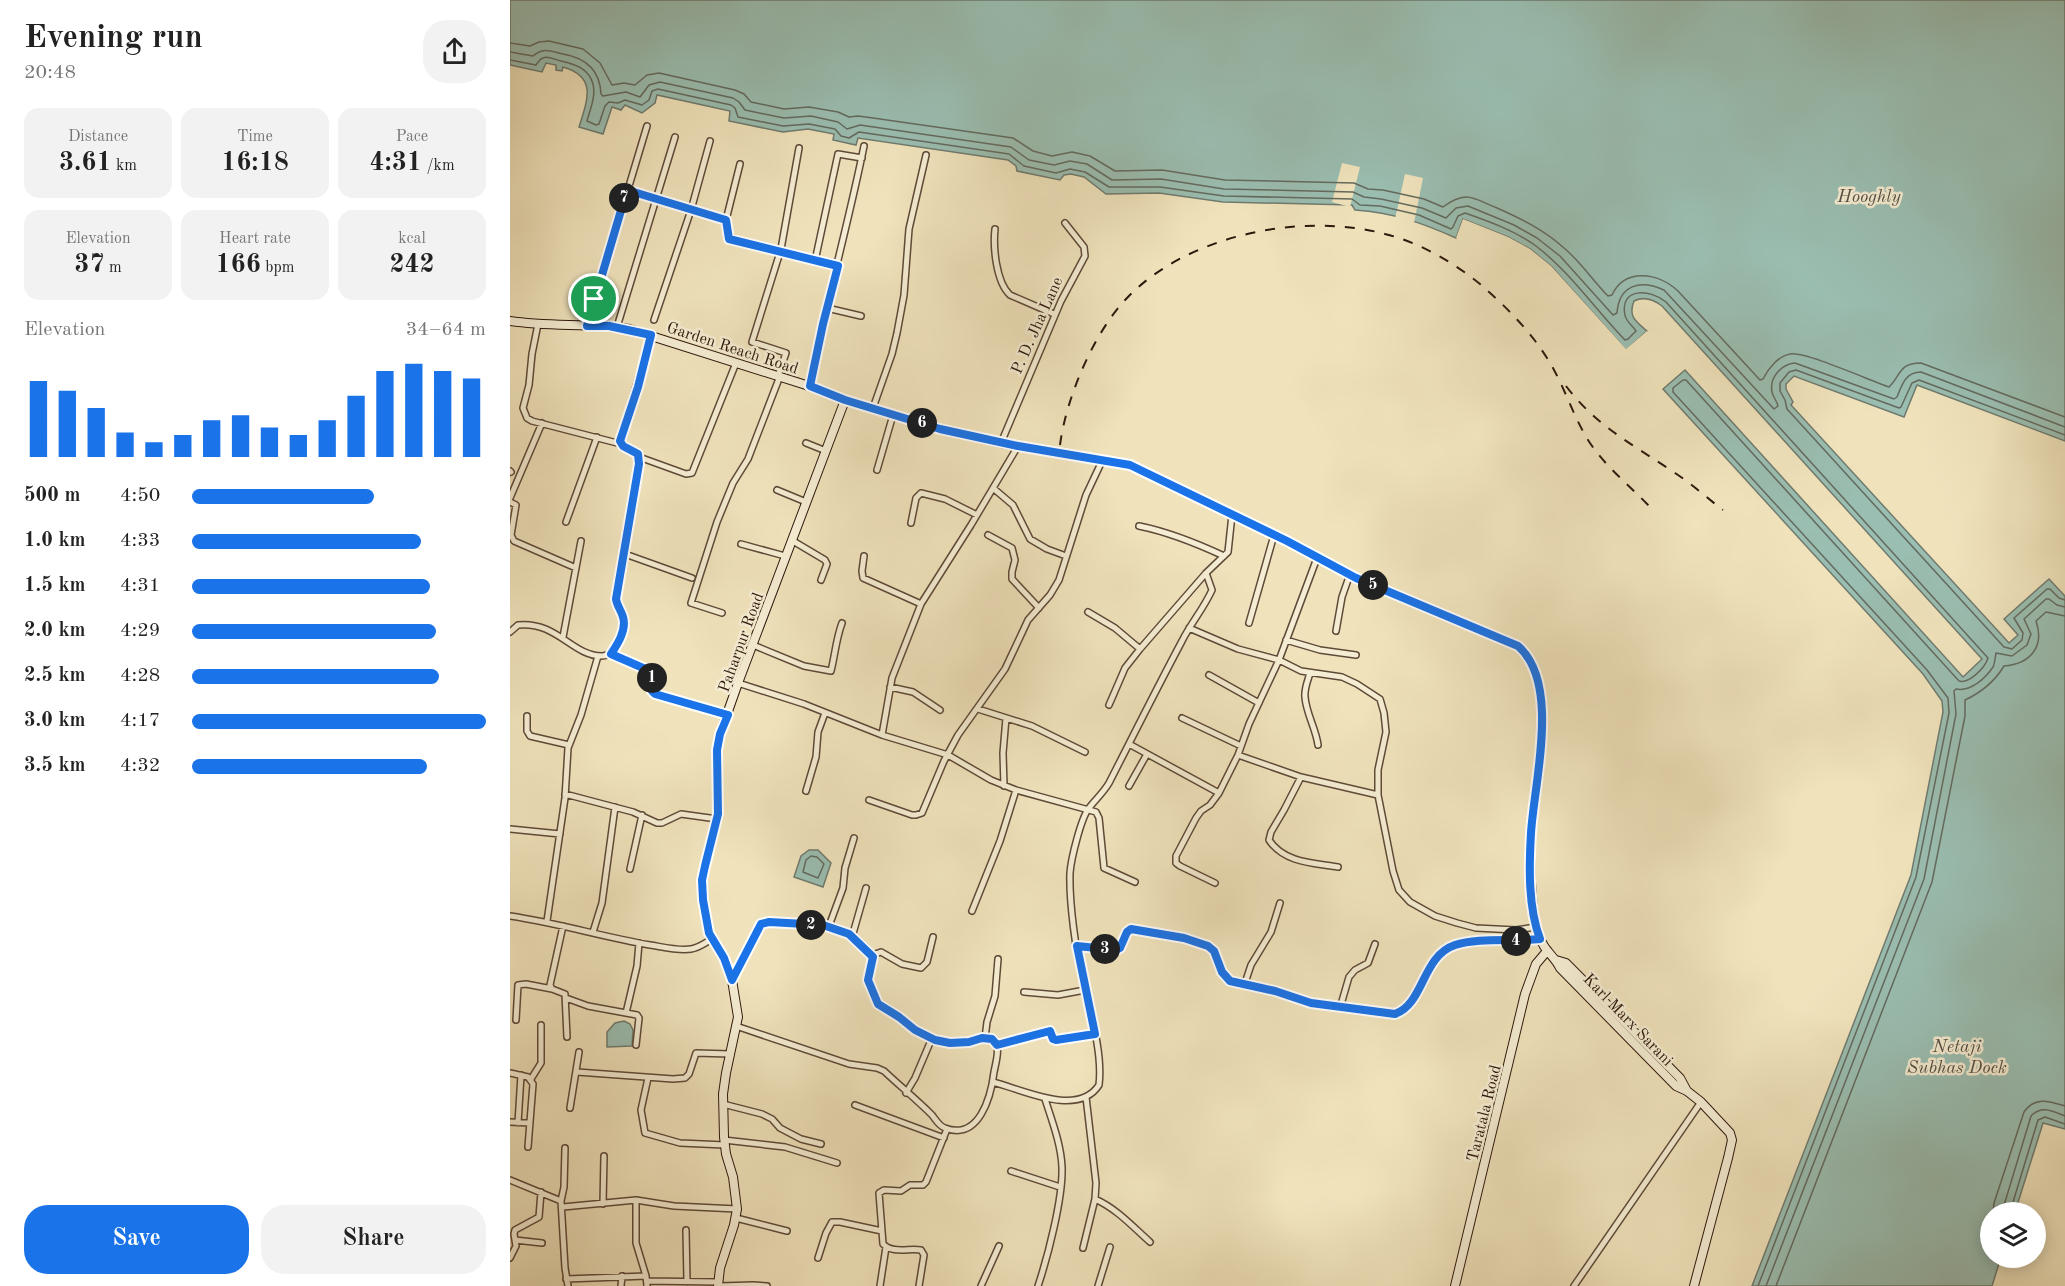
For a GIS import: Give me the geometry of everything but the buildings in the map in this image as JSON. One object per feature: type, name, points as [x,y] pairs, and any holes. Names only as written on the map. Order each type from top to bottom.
[{"type":"main road","name":"Garden Reach Road","points":[[510,321],[617,327],[651,335],[810,386],[845,400],[940,429],[1001,443],[1130,465],[1350,574],[1509,640],[1527,653],[1540,692],[1543,720],[1531,833],[1531,881],[1536,927],[1547,951]]},
{"type":"main road","name":"Paharpur Road","points":[[719,1285],[720,1268],[737,1209],[734,1177],[724,1143],[723,1104],[726,1073],[738,1017],[732,980],[724,958],[706,924],[702,880],[717,819],[719,796],[717,750],[720,734],[738,684],[845,400]]},
{"type":"main road","name":"Karl Marx Sarani","points":[[1547,951],[1560,968],[1661,1072],[1676,1086],[1701,1102],[1726,1127],[1732,1140],[1694,1286]]},
{"type":"main road","name":"Taratala Road","points":[[1455,1286],[1525,994],[1536,964],[1547,951]]},
{"type":"street","points":[[587,326],[647,126]]},
{"type":"street","points":[[617,327],[675,137]]},
{"type":"street","points":[[654,320],[691,210],[710,141]]},
{"type":"street","points":[[810,386],[864,146]]},
{"type":"street","points":[[722,613],[691,603],[717,522],[733,483],[748,459],[786,353],[752,342],[778,252],[781,249],[799,148]]},
{"type":"street","points":[[815,261],[838,154],[862,158]]},
{"type":"street","points":[[873,408],[897,333],[904,295],[909,229],[926,155]]},
{"type":"street","points":[[740,164],[726,220],[729,239],[838,266]]},
{"type":"street","points":[[627,190],[726,220]]},
{"type":"street","name":"P. D. Jha Lane","points":[[1001,443],[1054,314],[1085,256],[1086,252],[1065,223]]},
{"type":"street","points":[[994,229],[995,253],[1006,291],[1016,298],[1054,314]]},
{"type":"street","points":[[827,308],[861,316]]},
{"type":"street","points":[[538,324],[532,354],[531,376],[523,408],[527,418],[621,444],[635,451],[639,457],[686,474],[692,473],[736,363]]},
{"type":"street","points":[[621,444],[651,335]]},
{"type":"street","points":[[877,470],[893,415]]},
{"type":"street","points":[[542,423],[510,500],[516,505],[511,526],[512,539],[576,568]]},
{"type":"street","points":[[566,522],[597,437]]},
{"type":"street","points":[[806,442],[826,451]]},
{"type":"street","points":[[882,735],[890,687],[906,639],[921,604],[1018,446]]},
{"type":"street","points":[[510,632],[518,625],[535,624],[563,637],[578,648],[598,656],[605,657],[611,654],[618,644],[624,626],[623,615],[616,599],[639,457]]},
{"type":"street","points":[[869,800],[912,815],[919,815],[924,809],[958,735],[1005,669],[1028,620],[1039,609],[1059,580],[1086,495],[1103,459]]},
{"type":"street","points":[[993,488],[1013,505],[1034,543],[1066,556]]},
{"type":"street","points":[[777,490],[806,502]]},
{"type":"street","points":[[911,523],[916,498],[921,493],[945,499],[977,515]]},
{"type":"street","points":[[1108,705],[1125,668],[1206,573],[1224,556],[1230,545],[1232,515]]},
{"type":"street","points":[[1139,526],[1164,531],[1224,556]]},
{"type":"street","points":[[988,535],[1012,548],[1015,560],[1012,579],[1039,609]]},
{"type":"street","points":[[1249,623],[1274,535]]},
{"type":"street","points":[[563,637],[581,541]]},
{"type":"street","points":[[793,541],[825,560],[827,564],[821,580]]},
{"type":"street","points":[[741,544],[785,556]]},
{"type":"street","points":[[625,554],[692,578]]},
{"type":"street","points":[[864,556],[863,578],[921,604]]},
{"type":"street","points":[[1215,883],[1179,866],[1175,860],[1196,818],[1219,793],[1238,756],[1258,703],[1280,660],[1317,558]]},
{"type":"street","points":[[993,1082],[1045,1100],[1086,1097],[1099,1085],[1095,1034],[1077,946],[1070,875],[1074,853],[1088,809],[1101,796],[1189,628],[1199,615],[1212,590],[1206,573]]},
{"type":"street","points":[[1336,631],[1342,597],[1350,574]]},
{"type":"street","points":[[1088,612],[1115,628],[1140,649]]},
{"type":"street","points":[[753,645],[804,666],[831,671],[835,657],[836,638],[842,624]]},
{"type":"street","points":[[1189,628],[1238,649],[1280,660],[1301,671],[1342,677],[1380,699],[1386,732],[1378,770],[1378,795],[1393,871],[1400,890],[1410,902],[1435,916],[1476,928],[1516,930],[1536,927]]},
{"type":"street","points":[[1286,640],[1320,650],[1356,655]]},
{"type":"street","points":[[611,654],[650,671],[652,691],[655,694],[728,715]]},
{"type":"street","points":[[547,921],[565,794],[568,745],[581,715],[598,656]]},
{"type":"street","points":[[1310,673],[1305,689],[1305,700],[1314,724],[1318,745]]},
{"type":"street","points":[[1209,675],[1258,703]]},
{"type":"street","points":[[738,684],[948,756],[1004,786],[1096,812],[1100,818],[1104,868],[1135,882]]},
{"type":"street","points":[[890,687],[913,693],[940,710]]},
{"type":"street","points":[[978,709],[1032,726],[1085,752]]},
{"type":"street","points":[[806,791],[816,757],[818,732],[825,713]]},
{"type":"street","points":[[527,716],[527,731],[530,736],[568,745]]},
{"type":"street","points":[[1004,786],[1003,744],[1006,718]]},
{"type":"street","points":[[1182,718],[1241,746]]},
{"type":"street","points":[[1129,744],[1219,793]]},
{"type":"street","points":[[1129,786],[1147,754]]},
{"type":"street","points":[[1238,756],[1301,777],[1378,795]]},
{"type":"street","points":[[1301,777],[1271,832],[1269,840],[1283,855],[1305,862],[1338,867]]},
{"type":"street","points":[[972,911],[1000,841],[1016,790]]},
{"type":"street","points":[[565,794],[642,815],[662,823],[677,814],[717,819]]},
{"type":"street","points":[[593,932],[602,903],[615,807]]},
{"type":"street","points":[[630,869],[642,815]]},
{"type":"street","points":[[510,829],[560,834]]},
{"type":"street","points":[[829,926],[843,888],[845,868],[854,838]]},
{"type":"street","points":[[852,937],[866,888]]},
{"type":"street","points":[[1245,983],[1251,965],[1271,932],[1280,903]]},
{"type":"street","points":[[510,916],[547,921],[639,943],[692,949],[712,939]]},
{"type":"street","points":[[732,980],[761,924],[769,922],[829,926],[840,930],[852,937],[872,955],[873,961],[868,980],[878,1004],[915,1030],[932,1038],[950,1043],[992,1039],[997,1045],[990,1097],[978,1118],[967,1129],[962,1131],[947,1129],[941,1127],[884,1071],[849,1064],[736,1026]]},
{"type":"street","points":[[552,989],[550,985],[554,961],[563,926]]},
{"type":"street","points":[[1077,946],[1116,950],[1122,946],[1127,932],[1134,929],[1184,938],[1208,946],[1214,951],[1226,978],[1311,1003],[1395,1014],[1410,1004],[1424,975],[1446,950],[1455,945],[1470,942],[1540,939]]},
{"type":"street","points":[[872,955],[880,952],[902,964],[921,968],[927,962],[933,937]]},
{"type":"street","points":[[626,1013],[638,966],[639,943]]},
{"type":"street","points":[[1340,1008],[1349,976],[1368,963],[1375,944]]},
{"type":"street","points":[[985,1038],[995,996],[998,959]]},
{"type":"street","points":[[516,1020],[519,983],[564,992],[567,1037]]},
{"type":"street","points":[[1024,992],[1049,995],[1085,990]]},
{"type":"street","points":[[566,998],[588,1006],[637,1015],[639,1018],[636,1045]]},
{"type":"street","points":[[528,1147],[533,1089],[531,1079],[541,1063],[541,1025]]},
{"type":"street","points":[[997,1045],[1050,1031],[1053,1039],[1056,1040],[1095,1034]]},
{"type":"street","points":[[906,1093],[932,1038]]},
{"type":"street","points":[[570,1108],[579,1052]]},
{"type":"street","points":[[577,1072],[648,1078],[685,1078],[689,1074],[696,1053],[730,1054]]},
{"type":"street","points":[[510,1073],[531,1079]]},
{"type":"street","points":[[518,1123],[521,1075]]},
{"type":"street","points":[[648,1078],[641,1110],[645,1133],[680,1143],[785,1147],[837,1163]]},
{"type":"street","points":[[1083,1248],[1095,1199],[1096,1184],[1086,1097]]},
{"type":"street","points":[[1038,1286],[1049,1245],[1062,1168],[1060,1152],[1045,1100]]},
{"type":"street","points":[[1574,1286],[1701,1102]]},
{"type":"street","points":[[723,1104],[762,1114],[772,1119],[780,1128],[801,1139],[821,1144]]},
{"type":"street","points":[[855,1105],[944,1138]]},
{"type":"street","points":[[510,1122],[530,1123]]},
{"type":"street","points":[[919,1286],[924,1255],[921,1250],[892,1250],[883,1244],[879,1193],[884,1190],[901,1191],[910,1185],[923,1185],[947,1129]]},
{"type":"street","points":[[565,1148],[562,1204],[568,1286]]},
{"type":"street","points":[[603,1204],[604,1156]]},
{"type":"street","points":[[1011,1171],[1060,1187]]},
{"type":"street","points":[[510,1180],[541,1192],[562,1204],[603,1204],[636,1200],[674,1206],[737,1209]]},
{"type":"street","points":[[510,1258],[516,1246],[515,1230],[539,1217],[541,1192]]},
{"type":"street","points":[[1095,1199],[1117,1211],[1150,1242]]},
{"type":"street","points":[[636,1200],[636,1243],[647,1281]]},
{"type":"street","points":[[736,1218],[787,1231]]},
{"type":"street","points":[[818,1258],[832,1222],[840,1221],[882,1232]]},
{"type":"street","points":[[686,1230],[687,1282]]},
{"type":"street","points":[[515,1239],[542,1243]]},
{"type":"street","points":[[981,1286],[999,1246]]},
{"type":"street","points":[[880,1286],[886,1247]]},
{"type":"street","points":[[1098,1286],[1110,1247]]},
{"type":"street","points":[[566,1279],[622,1276],[647,1281],[767,1286]]},
{"type":"street","points":[[621,1286],[622,1276]]},
{"type":"water","name":"Hooghly","points":[[510,0],[2065,0],[2065,441],[1917,385],[1904,417],[1794,376],[1786,384],[1786,389],[1793,402],[1791,405],[2009,643],[2018,635],[2004,619],[2049,579],[2065,596],[2065,1129],[2043,1123],[2018,1202],[1980,1202],[1980,1268],[1998,1268],[1992,1286],[1752,1286],[1911,875],[1943,712],[1942,701],[1923,674],[1663,389],[1685,370],[1963,677],[1982,659],[1662,306],[1648,299],[1634,301],[1632,314],[1647,331],[1626,350],[1551,266],[1530,249],[1508,237],[1463,219],[1456,238],[1407,219],[1355,210],[1352,205],[1223,202],[1159,193],[1106,194],[1084,177],[1071,174],[1064,175],[1060,180],[1017,171],[1016,166],[1008,160],[858,138],[856,145],[833,140],[834,134],[808,129],[783,132],[729,121],[730,111],[657,95],[655,103],[642,113],[625,105],[621,110],[612,107],[603,134],[579,127],[587,91],[586,84],[574,71],[563,67],[562,71],[556,70],[556,65],[546,63],[542,72],[510,65]]},
{"type":"water","points":[[809,850],[818,850],[831,863],[823,887],[794,877],[801,856]]},
{"type":"water","points":[[624,1021],[630,1024],[633,1030],[632,1046],[607,1047],[607,1032],[615,1023]]},
{"type":"pier","points":[[1342,163],[1360,167],[1350,207],[1332,202]]},
{"type":"pier","points":[[1405,174],[1423,178],[1414,223],[1395,219]]},
{"type":"pier","points":[[1463,219],[1508,237],[1530,249],[1551,266],[1626,349],[1647,331],[1649,333],[1628,352],[1624,352],[1548,268],[1529,252],[1465,222],[1459,239],[1456,238]]},
{"type":"railway","points":[[1060,445],[1068,407],[1093,347],[1115,312],[1152,276],[1182,258],[1215,244],[1249,234],[1285,228],[1321,226],[1356,228],[1389,235],[1425,249],[1470,276],[1501,303],[1521,324],[1547,358],[1596,452],[1649,506]]},
{"type":"railway","points":[[1566,386],[1603,424],[1681,477],[1723,510]]},
{"type":"route","points":[[627,190],[726,220],[729,239],[838,266],[810,386],[845,400],[940,429],[1001,443],[1130,465],[1287,541],[1356,578],[1509,640],[1518,646],[1527,653],[1532,663],[1540,692],[1543,720],[1531,833],[1530,873],[1536,927],[1540,939],[1470,942],[1455,945],[1438,956],[1424,975],[1410,1004],[1395,1014],[1311,1003],[1275,991],[1230,981],[1222,972],[1214,951],[1208,946],[1184,938],[1131,929],[1127,932],[1122,946],[1116,950],[1077,946],[1095,1034],[1056,1040],[1053,1039],[1050,1031],[997,1045],[995,1040],[985,1038],[950,1043],[935,1040],[915,1030],[878,1004],[868,980],[873,961],[872,955],[849,934],[829,926],[764,922],[732,980],[724,958],[706,924],[702,880],[718,814],[717,750],[720,734],[728,715],[655,694],[652,691],[650,671],[611,654],[618,644],[624,626],[623,615],[616,599],[639,464],[638,454],[623,446],[620,441],[638,387],[651,335],[609,326],[587,326],[594,299],[627,190]]},
{"type":"water label","name":"Netaji Subhas Dock","points":[[1957,1056]]}]
